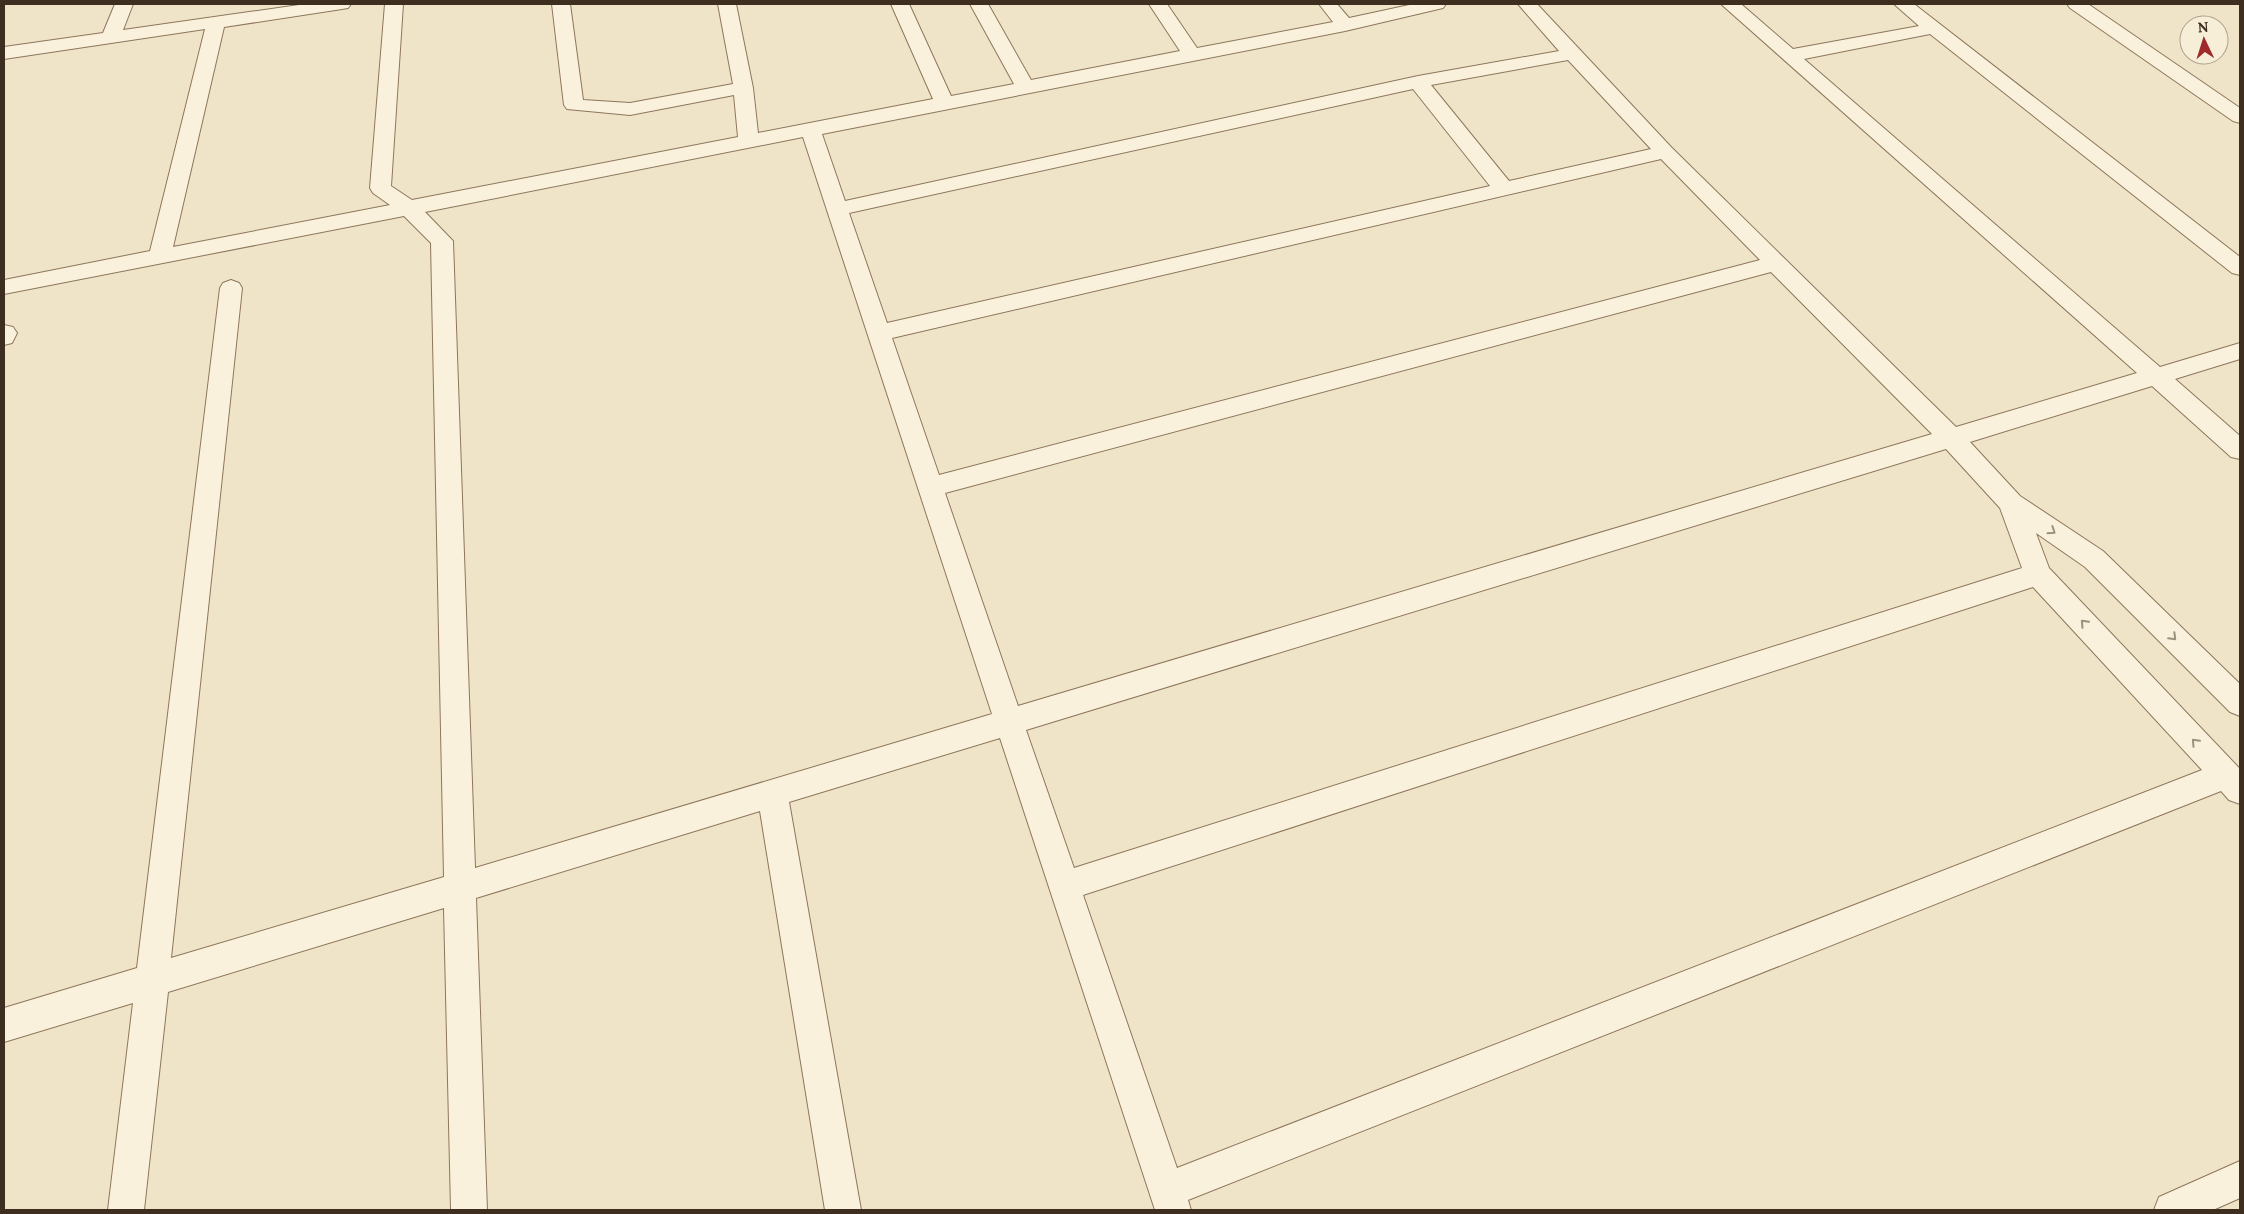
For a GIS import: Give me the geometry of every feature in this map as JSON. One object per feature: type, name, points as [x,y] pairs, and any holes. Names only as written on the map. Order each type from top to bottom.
[{"type":"street","points":[[111,37],[124,4]]},
{"type":"street","points":[[4,52],[342,4]]},
{"type":"street","points":[[394,4],[380,188],[409,208],[442,241],[469,1210]]},
{"type":"street","points":[[561,4],[574,105],[630,109],[743,88]]},
{"type":"street","points":[[726,4],[743,88],[749,142]]},
{"type":"street","points":[[900,4],[944,103]]},
{"type":"street","points":[[979,4],[1025,87]]},
{"type":"street","points":[[1158,4],[1192,55]]},
{"type":"street","points":[[1328,4],[1345,25]]},
{"type":"street","points":[[4,288],[1345,25],[1437,4]]},
{"type":"street","points":[[1527,4],[1665,152],[1951,438],[2011,503],[2094,559],[2240,703]]},
{"type":"street","points":[[1730,4],[2240,450]]},
{"type":"street","points":[[1903,4],[2240,268]]},
{"type":"street","points":[[2076,4],[2240,117]]},
{"type":"street","points":[[160,257],[216,22]]},
{"type":"street","points":[[1789,56],[1935,28]]},
{"type":"street","points":[[837,209],[1418,82],[1572,54]]},
{"type":"street","points":[[1418,82],[1504,189]]},
{"type":"street","points":[[810,129],[1169,1201],[2233,782],[2038,574],[2011,503]]},
{"type":"street","points":[[878,333],[1665,152]]},
{"type":"street","points":[[930,487],[1776,263]]},
{"type":"street","points":[[126,1210],[231,288]]},
{"type":"street","points":[[4,1025],[2240,351]]},
{"type":"street","points":[[1064,886],[2038,574]]},
{"type":"street","points":[[772,794],[843,1210]]},
{"type":"street","points":[[2172,1210],[2240,1179]]}]
